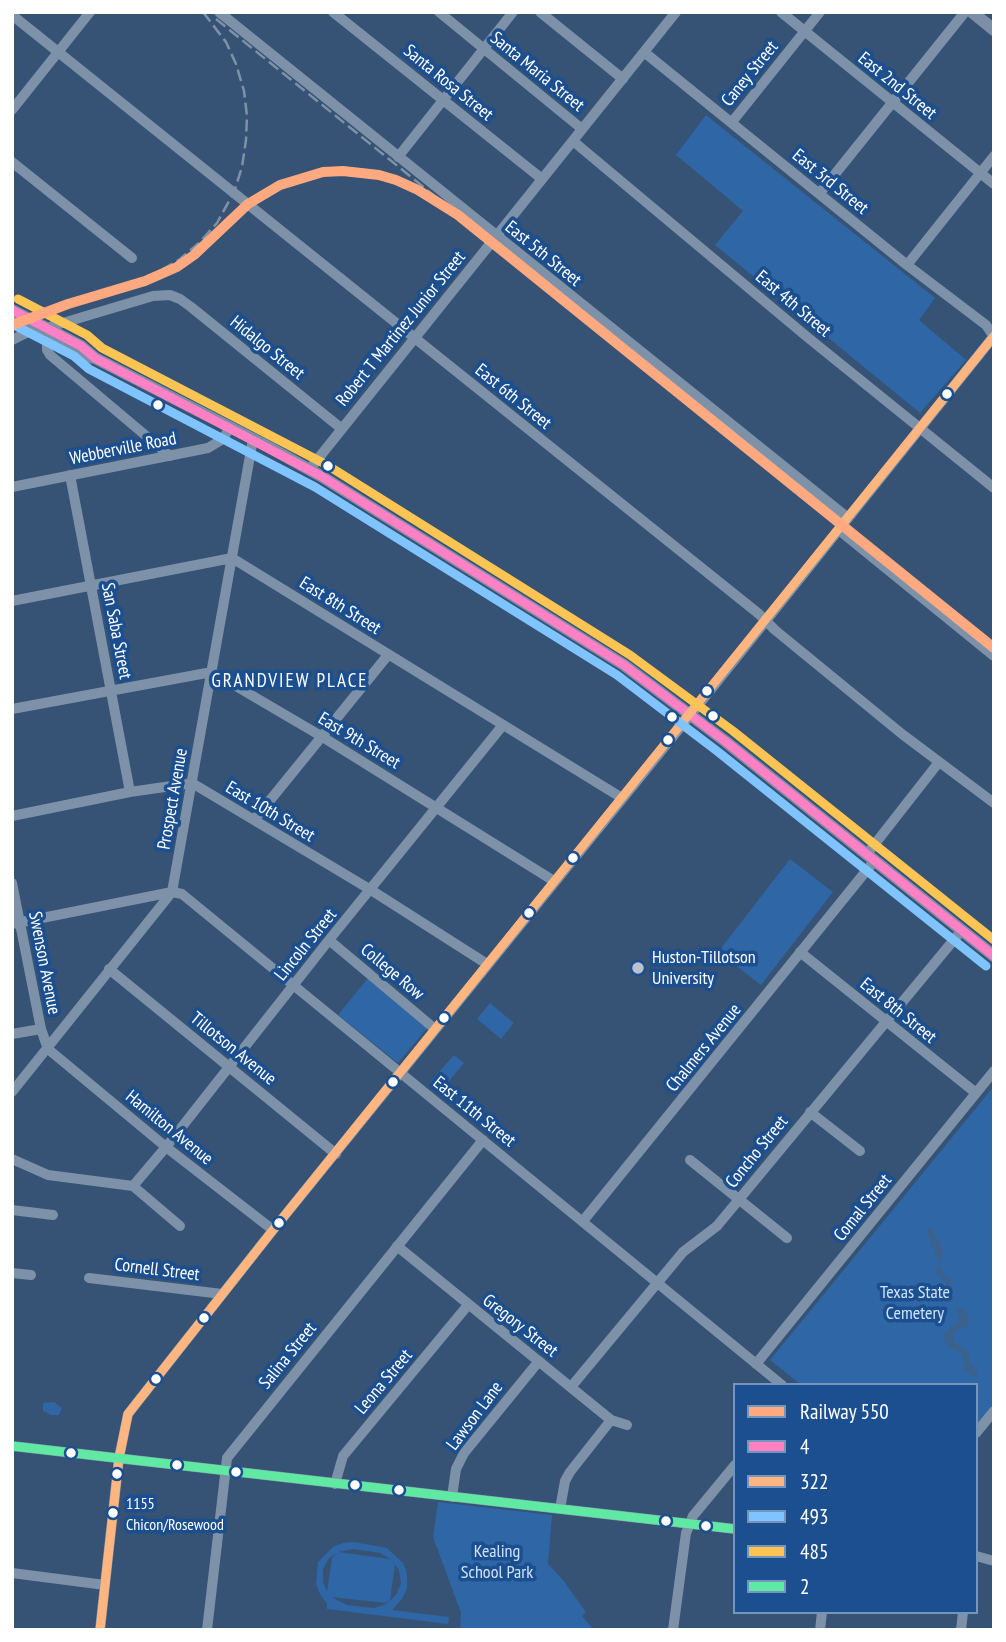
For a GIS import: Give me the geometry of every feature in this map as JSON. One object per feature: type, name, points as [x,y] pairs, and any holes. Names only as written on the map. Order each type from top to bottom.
[{"type":"main road","points":[[972,12],[994,30]]},
{"type":"main road","points":[[12,310],[46,334]]},
{"type":"main road","points":[[12,322],[30,331],[81,346],[95,358],[267,446],[624,665],[691,714],[994,956]]},
{"type":"street","points":[[12,110],[90,12]]},
{"type":"street","name":"East 5th Street","points":[[219,12],[848,519]]},
{"type":"street","name":"Santa Rosa Street","points":[[333,12],[542,179]]},
{"type":"street","name":"Santa Maria Street","points":[[439,12],[582,129]]},
{"type":"street","points":[[398,157],[513,12]]},
{"type":"street","points":[[540,12],[623,79]]},
{"type":"street","name":"Robert T Martinez Junior Street","points":[[309,470],[676,12]]},
{"type":"street","name":"East 2nd Street","points":[[781,12],[994,184]]},
{"type":"street","name":"Caney Street","points":[[732,122],[820,12]]},
{"type":"street","points":[[819,194],[965,12]]},
{"type":"street","name":"East 6th Street","points":[[12,15],[939,762],[994,803]]},
{"type":"street","name":"East 3rd Street","points":[[644,52],[907,265],[986,325],[994,336]]},
{"type":"street","name":"East 4th Street","points":[[573,141],[994,488]]},
{"type":"street","points":[[907,265],[994,156]]},
{"type":"street","points":[[12,162],[132,258]]},
{"type":"street","name":"Hidalgo Street","points":[[46,334],[153,296],[170,295],[191,307],[342,429]]},
{"type":"street","points":[[12,340],[30,331]]},
{"type":"street","points":[[46,334],[50,355],[170,456]]},
{"type":"street","points":[[100,1630],[119,1458],[128,1414],[273,1230],[994,336]]},
{"type":"street","name":"Webberville Road","points":[[12,487],[216,445],[230,427]]},
{"type":"street","name":"Prospect Avenue","points":[[12,1091],[172,892],[253,439]]},
{"type":"street","points":[[250,460],[267,446]]},
{"type":"street","name":"San Saba Street","points":[[70,475],[130,792]]},
{"type":"street","points":[[839,530],[994,656]]},
{"type":"street","points":[[12,601],[232,558]]},
{"type":"street","name":"East 8th Street","points":[[232,558],[622,799]]},
{"type":"street","points":[[254,820],[388,655]]},
{"type":"street","points":[[12,709],[212,672]]},
{"type":"street","name":"East 9th Street","points":[[212,672],[438,807],[554,881]]},
{"type":"street","name":"Lincoln Street","points":[[133,1186],[503,725]]},
{"type":"street","name":"Chalmers Avenue","points":[[583,1221],[800,952],[939,762]]},
{"type":"street","points":[[12,816],[130,792],[192,783]]},
{"type":"street","name":"East 10th Street","points":[[192,783],[371,890],[487,964]]},
{"type":"street","name":"Swenson Avenue","points":[[12,883],[16,923],[48,1049]]},
{"type":"street","points":[[16,923],[172,892]]},
{"type":"street","name":"East 11th Street","points":[[172,892],[181,894],[780,1383]]},
{"type":"street","name":"Concho Street","points":[[571,1387],[682,1252],[718,1226],[885,1020],[962,930]]},
{"type":"street","name":"College Row","points":[[329,940],[435,1029]]},
{"type":"street","name":"East 8th Street","points":[[800,952],[976,1093]]},
{"type":"street","name":"Tillotson Avenue","points":[[109,969],[336,1154]]},
{"type":"street","points":[[12,1034],[41,1029]]},
{"type":"street","name":"Hamilton Avenue","points":[[48,1049],[166,1147],[273,1230]]},
{"type":"street","name":"Comal Street","points":[[756,1364],[994,1071]]},
{"type":"street","points":[[810,1112],[860,1151]]},
{"type":"street","name":"Salina Street","points":[[207,1630],[227,1458],[483,1140]]},
{"type":"street","points":[[12,1159],[47,1175],[133,1186],[180,1226]]},
{"type":"street","points":[[690,1160],[787,1237]]},
{"type":"street","points":[[12,1210],[53,1215]]},
{"type":"street","name":"Gregory Street","points":[[397,1246],[611,1420],[626,1425]]},
{"type":"street","points":[[12,1273],[30,1275]]},
{"type":"street","name":"Cornell Street","points":[[89,1278],[222,1294]]},
{"type":"street","name":"Leona Street","points":[[335,1484],[343,1456],[468,1305]]},
{"type":"street","name":"Lawson Lane","points":[[452,1497],[456,1469],[464,1453],[538,1361]]},
{"type":"street","points":[[978,1431],[993,1415]]},
{"type":"street","points":[[560,1509],[565,1482],[570,1472],[611,1420]]},
{"type":"street","points":[[12,1446],[733,1529]]},
{"type":"street","points":[[673,1630],[681,1565],[690,1524],[693,1516],[733,1467]]},
{"type":"street","points":[[12,1573],[105,1585]]},
{"type":"green space","points":[[706,115],[935,298],[919,320],[966,360],[920,413],[715,245],[743,211],[676,155]]},
{"type":"green space","points":[[790,859],[833,892],[761,985],[718,952]]},
{"type":"green space","points":[[368,978],[428,1027],[398,1063],[338,1015]]},
{"type":"green space","points":[[490,1003],[514,1023],[501,1039],[477,1019]]},
{"type":"green space","points":[[454,1055],[464,1063],[441,1091],[430,1082]]},
{"type":"green space","name":"Texas State Cemetery","points":[[994,1086],[994,1403],[978,1423],[978,1383],[799,1383],[770,1360]]},
{"type":"green space","points":[[54,1402],[62,1408],[59,1415],[43,1411],[43,1403]]},
{"type":"green space","name":"Kealing School Park","points":[[438,1502],[552,1515],[548,1564],[586,1612],[582,1616],[594,1630],[460,1630],[461,1613],[433,1537]]},
{"type":"green space","points":[[354,1542],[387,1548],[403,1563],[407,1573],[407,1589],[392,1610],[449,1617],[448,1624],[327,1609],[316,1584],[318,1562],[333,1547]],"holes":[[[353,1549],[380,1553],[390,1559],[338,1552]],[[338,1553],[332,1558],[327,1592],[323,1582],[323,1569],[329,1558]],[[391,1559],[399,1570],[401,1583],[396,1595],[386,1604],[374,1608],[347,1605],[331,1597],[386,1603],[390,1600],[395,1565]]]},
{"type":"shaded area","points":[[931,1228],[943,1250],[940,1267],[943,1274],[951,1280],[953,1302],[947,1301],[948,1288],[945,1281],[935,1273],[939,1262],[926,1230]]},
{"type":"shaded area","points":[[958,1308],[969,1317],[969,1325],[956,1330],[952,1340],[969,1353],[970,1364],[976,1369],[978,1378],[965,1371],[962,1353],[947,1346],[945,1340],[944,1333],[957,1324]]},
{"type":"railway","points":[[99,295],[158,272],[180,259],[217,223],[234,192],[242,167],[246,140],[244,91],[226,42],[203,12]]},
{"type":"railway","points":[[216,19],[458,215]]},
{"type":"rail line","name":"550","points":[[12,325],[68,304],[145,281],[177,267],[194,255],[248,204],[280,185],[323,172],[343,171],[396,180],[418,190],[458,215],[994,648]]},
{"type":"transit line","name":"485","points":[[18,299],[87,335],[102,348],[327,465],[630,655],[733,731],[994,940]]},
{"type":"transit line","name":"4","points":[[12,310],[81,346],[95,358],[321,476],[624,665],[725,741],[994,956]]},
{"type":"transit line","name":"493","points":[[12,324],[74,356],[89,369],[315,487],[617,675],[717,751],[986,966]]},
{"type":"transit line","name":"322","points":[[100,1630],[119,1458],[128,1414],[273,1230],[994,336]]},
{"type":"transit line","name":"2","points":[[12,1446],[733,1529]]},
{"type":"place","name":"Huston-Tillotson University","points":[[638,968]]},
{"type":"place","name":"1155 Chicon/Rosewood","points":[[113,1513]]},
{"type":"district","name":"GRANDVIEW PLACE","points":[[290,682]]}]
